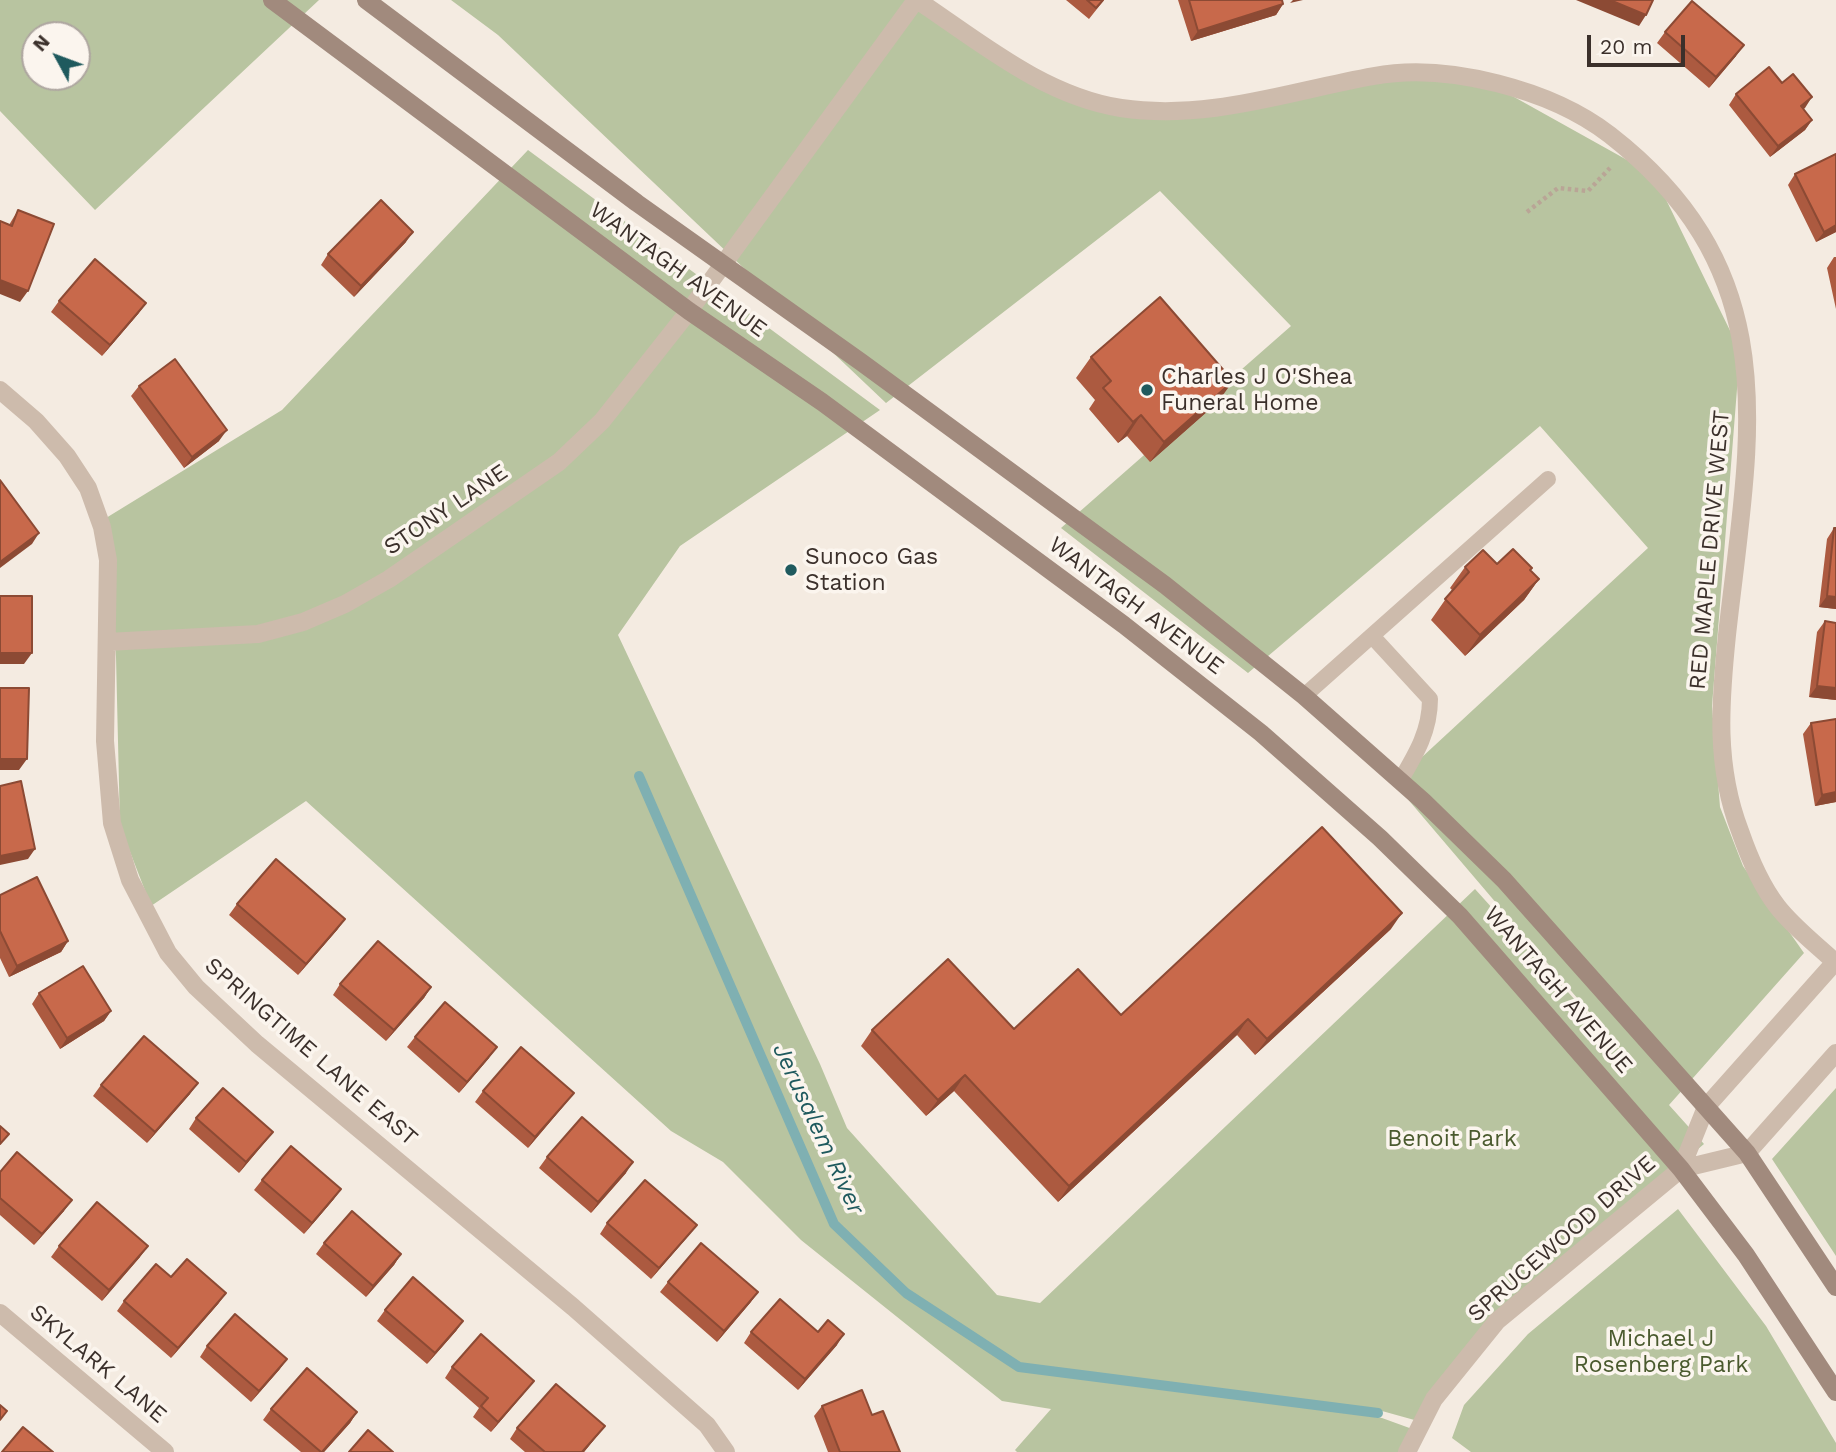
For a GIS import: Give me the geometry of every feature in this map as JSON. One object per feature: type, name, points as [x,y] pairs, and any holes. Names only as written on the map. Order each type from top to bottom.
[{"type":"main road","name":"WANTAGH AVENUE","points":[[272,0],[689,311],[821,402],[1124,625],[1261,733],[1380,838],[1460,916],[1681,1169],[1746,1255],[1836,1392]]},
{"type":"main road","name":"WANTAGH AVENUE","points":[[366,0],[637,203],[725,263],[1165,586],[1304,696],[1400,781],[1504,880],[1747,1153],[1836,1287]]},
{"type":"street","name":"STONY LANE","points":[[107,642],[258,634],[303,622],[345,604],[389,579],[559,462],[602,421],[689,311],[917,0]]},
{"type":"street","name":"RED MAPLE DRIVE WEST","points":[[917,0],[1019,69],[1063,92],[1120,108],[1196,111],[1236,107],[1380,74],[1454,75],[1502,83],[1547,99],[1606,132],[1657,174],[1681,201],[1717,258],[1737,312],[1746,359],[1749,415],[1719,706],[1720,746],[1730,804],[1752,864],[1776,905],[1835,963],[1706,1107],[1681,1169]]},
{"type":"street","name":"SPRINGTIME LANE EAST","points":[[0,390],[36,421],[67,456],[88,488],[102,527],[108,560],[105,741],[112,823],[130,880],[169,953],[196,988],[257,1044],[583,1316],[707,1425],[726,1452]]},
{"type":"street","points":[[1681,1169],[1747,1153],[1836,1053]]},
{"type":"street","name":"SPRUCEWOOD DRIVE","points":[[1407,1452],[1434,1399],[1497,1321],[1681,1169]]},
{"type":"street","name":"SKYLARK LANE","points":[[0,1313],[165,1452]]},
{"type":"lane","points":[[1304,696],[1548,478]]},
{"type":"lane","points":[[1372,636],[1430,699],[1430,719],[1423,741],[1400,781]]},
{"type":"path","points":[[1527,212],[1558,188],[1588,191],[1628,150]]},
{"type":"green space","points":[[0,0],[319,0],[95,210],[0,111]]},
{"type":"green space","name":"Benoit Park","points":[[451,0],[911,0],[1115,112],[1379,79],[1452,80],[1498,88],[1654,175],[1740,351],[1712,706],[1720,807],[1743,866],[1804,953],[1669,1105],[1704,1144],[1497,1317],[1418,1421],[1382,1411],[1187,1384],[1180,1390],[1382,1418],[1415,1430],[1403,1452],[1017,1452],[1015,1450],[1051,1409],[1002,1401],[801,1240],[723,1162],[671,1131],[306,801],[151,906],[120,826],[116,657],[106,518],[282,410],[528,150],[880,410],[680,546],[618,635],[820,1064],[847,1128],[997,1295],[1040,1303],[1475,889],[1641,1073],[1394,783],[1648,548],[1540,426],[1248,673],[1061,528],[1291,326],[1160,191],[886,403],[498,35]]},
{"type":"green space","points":[[1836,1088],[1836,1256],[1772,1159]]},
{"type":"green space","name":"Michael J Rosenberg Park","points":[[1678,1209],[1766,1326],[1836,1443],[1836,1452],[1471,1452],[1452,1438],[1464,1405],[1528,1334]]},
{"type":"building","points":[[1087,0],[1103,0],[1096,8]]},
{"type":"building","points":[[1189,0],[1282,0],[1283,4],[1198,31]]},
{"type":"building","points":[[1610,0],[1653,0],[1646,15]]},
{"type":"building","points":[[1692,1],[1744,45],[1716,77],[1665,32]]},
{"type":"building","points":[[1769,67],[1782,83],[1793,74],[1812,97],[1801,106],[1812,120],[1778,146],[1736,94]]},
{"type":"building","points":[[1836,154],[1836,225],[1824,232],[1795,174]]},
{"type":"building","points":[[381,200],[413,232],[361,286],[328,254]]},
{"type":"building","points":[[18,210],[54,224],[28,291],[0,280],[0,221],[12,226]]},
{"type":"building","points":[[95,259],[146,303],[110,345],[59,301]]},
{"type":"building","name":"Charles J O'Shea Funeral Home","points":[[1160,297],[1233,381],[1164,442],[1141,415],[1133,422],[1103,388],[1111,381],[1091,357]]},
{"type":"building","points":[[175,359],[227,430],[192,457],[139,386]]},
{"type":"building","points":[[0,480],[39,533],[0,562]]},
{"type":"building","points":[[1836,528],[1836,597],[1827,596]]},
{"type":"building","points":[[1513,549],[1539,579],[1480,635],[1445,599],[1469,572],[1465,567],[1483,550],[1497,564]]},
{"type":"building","points":[[0,596],[32,596],[32,653],[0,653]]},
{"type":"building","points":[[1825,621],[1836,623],[1836,688],[1817,686]]},
{"type":"building","points":[[0,688],[29,688],[27,759],[0,759]]},
{"type":"building","points":[[1836,719],[1836,792],[1822,795],[1811,723]]},
{"type":"building","points":[[21,781],[35,849],[0,856],[0,786]]},
{"type":"building","points":[[1322,827],[1402,913],[1267,1039],[1248,1019],[1069,1186],[965,1075],[938,1100],[872,1030],[948,959],[1014,1029],[1078,969],[1121,1015]]},
{"type":"building","points":[[276,859],[345,919],[306,964],[237,904]]},
{"type":"building","points":[[37,877],[68,941],[17,966],[0,931],[0,895]]},
{"type":"building","points":[[378,941],[431,987],[394,1030],[340,984]]},
{"type":"building","points":[[83,966],[111,1011],[67,1038],[39,993]]},
{"type":"building","points":[[445,1002],[497,1047],[467,1082],[415,1037]]},
{"type":"building","points":[[144,1036],[198,1083],[155,1132],[101,1085]]},
{"type":"building","points":[[521,1047],[574,1093],[535,1137],[483,1091]]},
{"type":"building","points":[[223,1088],[273,1132],[246,1162],[196,1118]]},
{"type":"building","points":[[582,1117],[633,1162],[598,1202],[547,1157]]},
{"type":"building","points":[[0,1126],[9,1134],[0,1144]]},
{"type":"building","points":[[291,1146],[341,1189],[312,1223],[262,1180]]},
{"type":"building","points":[[17,1152],[72,1200],[42,1234],[0,1198],[0,1172]]},
{"type":"building","points":[[645,1180],[697,1225],[659,1268],[607,1223]]},
{"type":"building","points":[[97,1202],[148,1246],[109,1290],[59,1246]]},
{"type":"building","points":[[352,1211],[401,1254],[373,1286],[324,1243]]},
{"type":"building","points":[[701,1243],[758,1292],[724,1331],[668,1282]]},
{"type":"building","points":[[187,1259],[226,1293],[178,1348],[124,1301],[156,1264],[171,1277]]},
{"type":"building","points":[[413,1277],[463,1321],[435,1353],[385,1310]]},
{"type":"building","points":[[780,1299],[818,1332],[828,1320],[844,1334],[805,1379],[751,1332]]},
{"type":"building","points":[[235,1314],[287,1359],[259,1391],[207,1346]]},
{"type":"building","points":[[481,1334],[534,1381],[498,1422],[481,1406],[488,1398],[452,1367]]},
{"type":"building","points":[[307,1368],[357,1412],[322,1452],[271,1409]]},
{"type":"building","points":[[556,1384],[605,1426],[582,1452],[545,1452],[517,1428]]},
{"type":"building","points":[[862,1390],[872,1415],[883,1411],[900,1452],[840,1452],[822,1406]]},
{"type":"building","points":[[0,1405],[7,1411],[0,1420]]},
{"type":"building","points":[[23,1427],[53,1452],[2,1452]]},
{"type":"building","points":[[368,1430],[393,1452],[349,1452]]},
{"type":"waterway","name":"Jerusalem River","points":[[639,776],[834,1224],[906,1293],[1019,1367],[1378,1413]]},
{"type":"place","name":"Charles J O'Shea Funeral Home","points":[[1147,390]]},
{"type":"place","name":"Sunoco Gas Station","points":[[791,570]]}]
